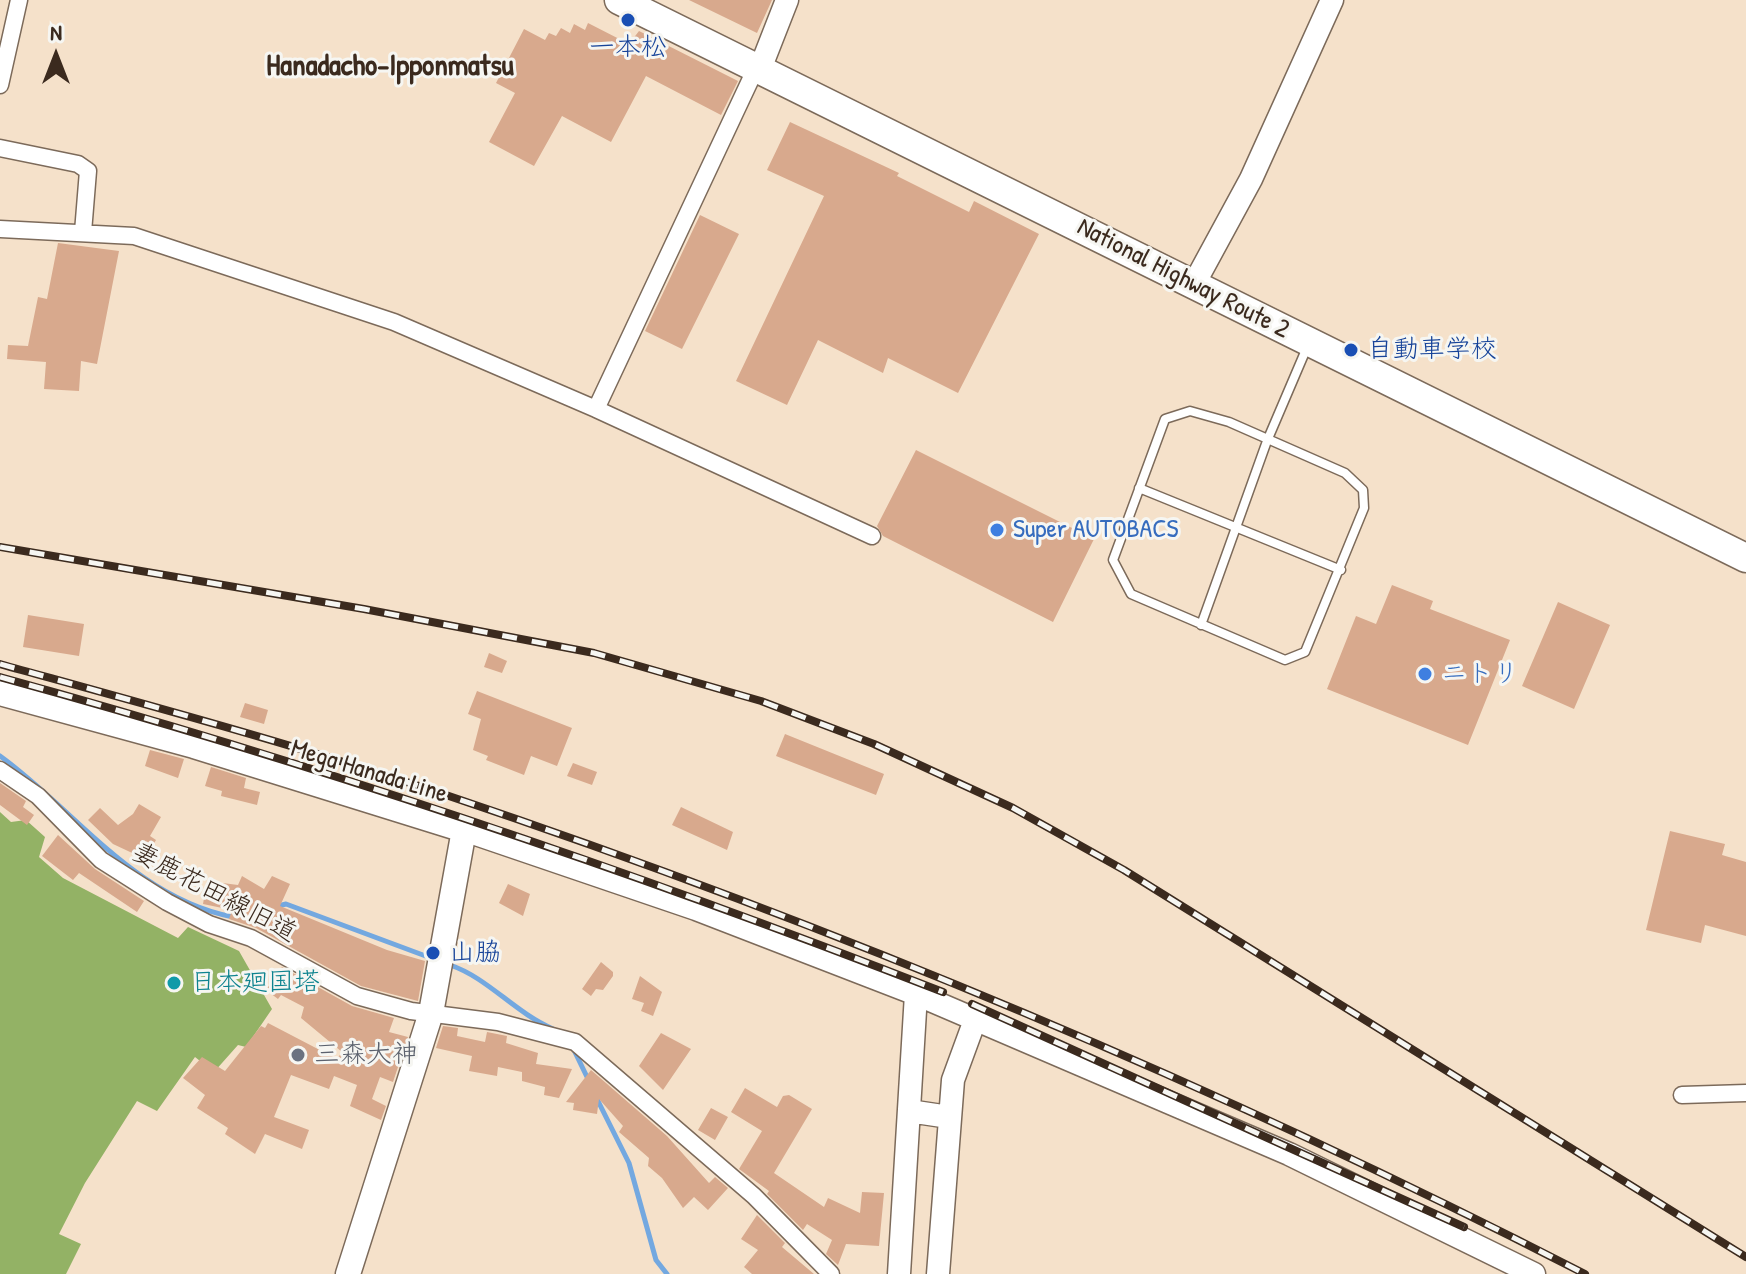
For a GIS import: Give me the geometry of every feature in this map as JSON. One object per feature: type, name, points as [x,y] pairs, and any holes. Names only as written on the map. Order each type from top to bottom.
[{"type":"highway","name":"National Highway Route 2","points":[[619,0],[1746,558]]},
{"type":"main road","name":"Mega Hanada Line","points":[[0,693],[194,746],[464,830],[431,1013],[348,1274]]},
{"type":"street","points":[[0,85],[19,0]]},
{"type":"street","points":[[596,409],[758,68],[787,0]]},
{"type":"street","points":[[1194,284],[1251,179],[1332,0]]},
{"type":"street","points":[[0,148],[78,164],[88,171],[83,232]]},
{"type":"street","points":[[0,229],[134,236],[394,322],[596,409],[872,536]]},
{"type":"street","name":"妻鹿花田線旧道","points":[[0,770],[38,796],[101,860],[167,902],[209,924],[251,938],[357,996],[431,1013],[498,1022],[575,1042],[754,1196],[831,1274]]},
{"type":"street","points":[[464,830],[696,909],[916,994],[1289,1154],[1534,1274]]},
{"type":"street","points":[[899,1274],[916,994]]},
{"type":"street","points":[[938,1274],[953,1080],[975,1020]]},
{"type":"street","points":[[1682,1095],[1746,1093]]},
{"type":"street","points":[[909,1111],[949,1117]]},
{"type":"lane","points":[[1201,625],[1267,441],[1310,342]]},
{"type":"lane","points":[[1190,411],[1229,422],[1345,473],[1363,490],[1364,508],[1305,652],[1285,660],[1131,594],[1113,560],[1139,488],[1165,419],[1190,411]]},
{"type":"lane","points":[[1139,488],[1237,525],[1341,570]]},
{"type":"green space","points":[[0,812],[11,822],[26,820],[45,837],[39,857],[63,878],[178,938],[188,927],[239,951],[272,1009],[246,1047],[238,1045],[214,1072],[195,1057],[157,1111],[137,1101],[85,1183],[59,1234],[81,1244],[66,1274],[0,1274]]},
{"type":"building","points":[[689,0],[772,0],[757,33]]},
{"type":"building","points":[[588,23],[629,44],[639,31],[738,81],[721,115],[646,76],[611,142],[562,116],[534,166],[489,142],[515,93],[496,83],[524,29],[545,40],[549,33],[556,36],[561,28],[570,33],[574,24],[585,30]]},
{"type":"building","points":[[790,122],[899,173],[897,176],[969,212],[974,201],[1039,234],[958,393],[888,358],[883,373],[818,340],[787,405],[736,381],[824,196],[767,170]]},
{"type":"building","points":[[700,215],[739,234],[682,349],[645,331]]},
{"type":"building","points":[[58,243],[119,251],[97,364],[81,361],[79,391],[44,389],[46,362],[7,359],[8,345],[28,346],[38,297],[47,299]]},
{"type":"building","points":[[916,450],[1094,539],[1053,622],[883,536],[877,526]]},
{"type":"building","points":[[1392,585],[1433,601],[1430,609],[1510,640],[1468,745],[1327,689],[1356,616],[1376,624]]},
{"type":"building","points":[[1558,602],[1610,625],[1574,709],[1522,686]]},
{"type":"building","points":[[28,615],[84,624],[79,656],[23,647]]},
{"type":"building","points":[[489,653],[507,661],[502,673],[484,667]]},
{"type":"building","points":[[477,691],[572,728],[557,766],[531,756],[524,775],[486,760],[488,756],[473,750],[481,719],[468,714]]},
{"type":"building","points":[[245,703],[268,710],[264,724],[240,717]]},
{"type":"building","points":[[785,734],[884,774],[876,795],[776,756]]},
{"type":"building","points":[[150,750],[184,759],[178,778],[145,766]]},
{"type":"building","points":[[573,763],[597,772],[592,785],[567,776]]},
{"type":"building","points":[[211,767],[246,778],[244,788],[260,792],[257,805],[221,796],[222,791],[205,786]]},
{"type":"building","points":[[0,783],[26,801],[23,807],[34,815],[27,825],[0,805]]},
{"type":"building","points":[[139,804],[161,817],[150,836],[156,840],[145,859],[113,844],[88,820],[100,808],[118,825],[133,814]]},
{"type":"building","points":[[681,807],[733,832],[727,850],[672,825]]},
{"type":"building","points":[[1670,831],[1725,844],[1722,855],[1746,862],[1746,936],[1705,925],[1701,943],[1646,930]]},
{"type":"building","points":[[58,835],[95,869],[144,901],[137,912],[79,873],[73,880],[42,856]]},
{"type":"building","points":[[242,876],[264,889],[272,876],[290,884],[280,906],[387,950],[425,961],[418,1001],[361,986],[256,928],[229,919],[232,910],[203,904],[207,881],[238,885]]},
{"type":"building","points":[[508,884],[530,894],[523,916],[499,903]]},
{"type":"building","points":[[601,962],[613,972],[613,976],[603,990],[596,989],[591,996],[582,989]]},
{"type":"building","points":[[282,967],[352,1006],[394,1018],[389,1032],[408,1037],[393,1082],[380,1077],[372,1099],[386,1106],[381,1120],[350,1106],[357,1085],[334,1076],[329,1089],[291,1075],[274,1117],[309,1130],[302,1149],[265,1134],[255,1154],[225,1134],[228,1128],[197,1108],[205,1095],[183,1078],[202,1057],[225,1071],[261,1026],[265,1028],[268,1023],[337,1059],[342,1052],[301,1018],[304,1007],[281,995],[278,999],[266,990]]},
{"type":"building","points":[[640,976],[662,992],[653,1016],[641,1011],[644,1003],[632,999]]},
{"type":"building","points":[[443,1026],[458,1028],[457,1036],[485,1042],[487,1032],[507,1036],[506,1043],[538,1053],[536,1064],[572,1069],[559,1098],[544,1095],[545,1087],[522,1081],[522,1072],[498,1067],[497,1076],[469,1071],[472,1056],[436,1048]]},
{"type":"building","points":[[661,1033],[691,1049],[663,1090],[639,1066]]},
{"type":"building","points":[[591,1070],[667,1136],[709,1183],[715,1177],[728,1188],[708,1210],[694,1197],[683,1208],[662,1178],[648,1166],[649,1158],[619,1132],[623,1126],[599,1099],[597,1114],[573,1110],[574,1103],[566,1102]]},
{"type":"building","points":[[745,1088],[777,1107],[783,1096],[789,1095],[812,1109],[774,1173],[824,1207],[828,1198],[860,1213],[862,1192],[884,1193],[879,1246],[846,1244],[838,1265],[826,1254],[832,1240],[807,1224],[803,1230],[767,1194],[769,1191],[739,1169],[762,1131],[731,1112]]},
{"type":"building","points":[[711,1108],[728,1117],[715,1140],[698,1130]]},
{"type":"building","points":[[757,1215],[785,1243],[782,1247],[814,1274],[752,1274],[744,1267],[758,1250],[741,1239]]},
{"type":"waterway","points":[[0,756],[136,872],[166,892],[198,907],[233,917]]},
{"type":"waterway","points":[[274,907],[286,904],[431,958]]},
{"type":"waterway","points":[[450,965],[477,978],[526,1014],[553,1029]]},
{"type":"waterway","points":[[573,1048],[588,1079]]},
{"type":"waterway","points":[[597,1099],[629,1163],[656,1260],[667,1274]]},
{"type":"railway","points":[[0,547],[364,609],[594,653],[761,701],[874,744],[1013,808],[1124,870],[1746,1257]]},
{"type":"railway","points":[[0,664],[388,776],[589,844],[735,898],[1023,1012],[1165,1074],[1446,1204],[1585,1274]]},
{"type":"railway","points":[[0,677],[239,746],[476,822],[710,904],[943,992]]},
{"type":"railway","points":[[972,1004],[1464,1227]]},
{"type":"place","name":"一本松","points":[[628,20]]},
{"type":"place","name":"自動車学校","points":[[1351,350]]},
{"type":"place","name":"Super AUTOBACS","points":[[997,530]]},
{"type":"place","name":"ニトリ","points":[[1425,674]]},
{"type":"place","name":"山脇","points":[[433,953]]},
{"type":"place","name":"日本廻国塔","points":[[174,983]]},
{"type":"place","name":"三森大神","points":[[298,1055]]},
{"type":"district","name":"Hanadacho-Ipponmatsu","points":[[390,67]]}]
